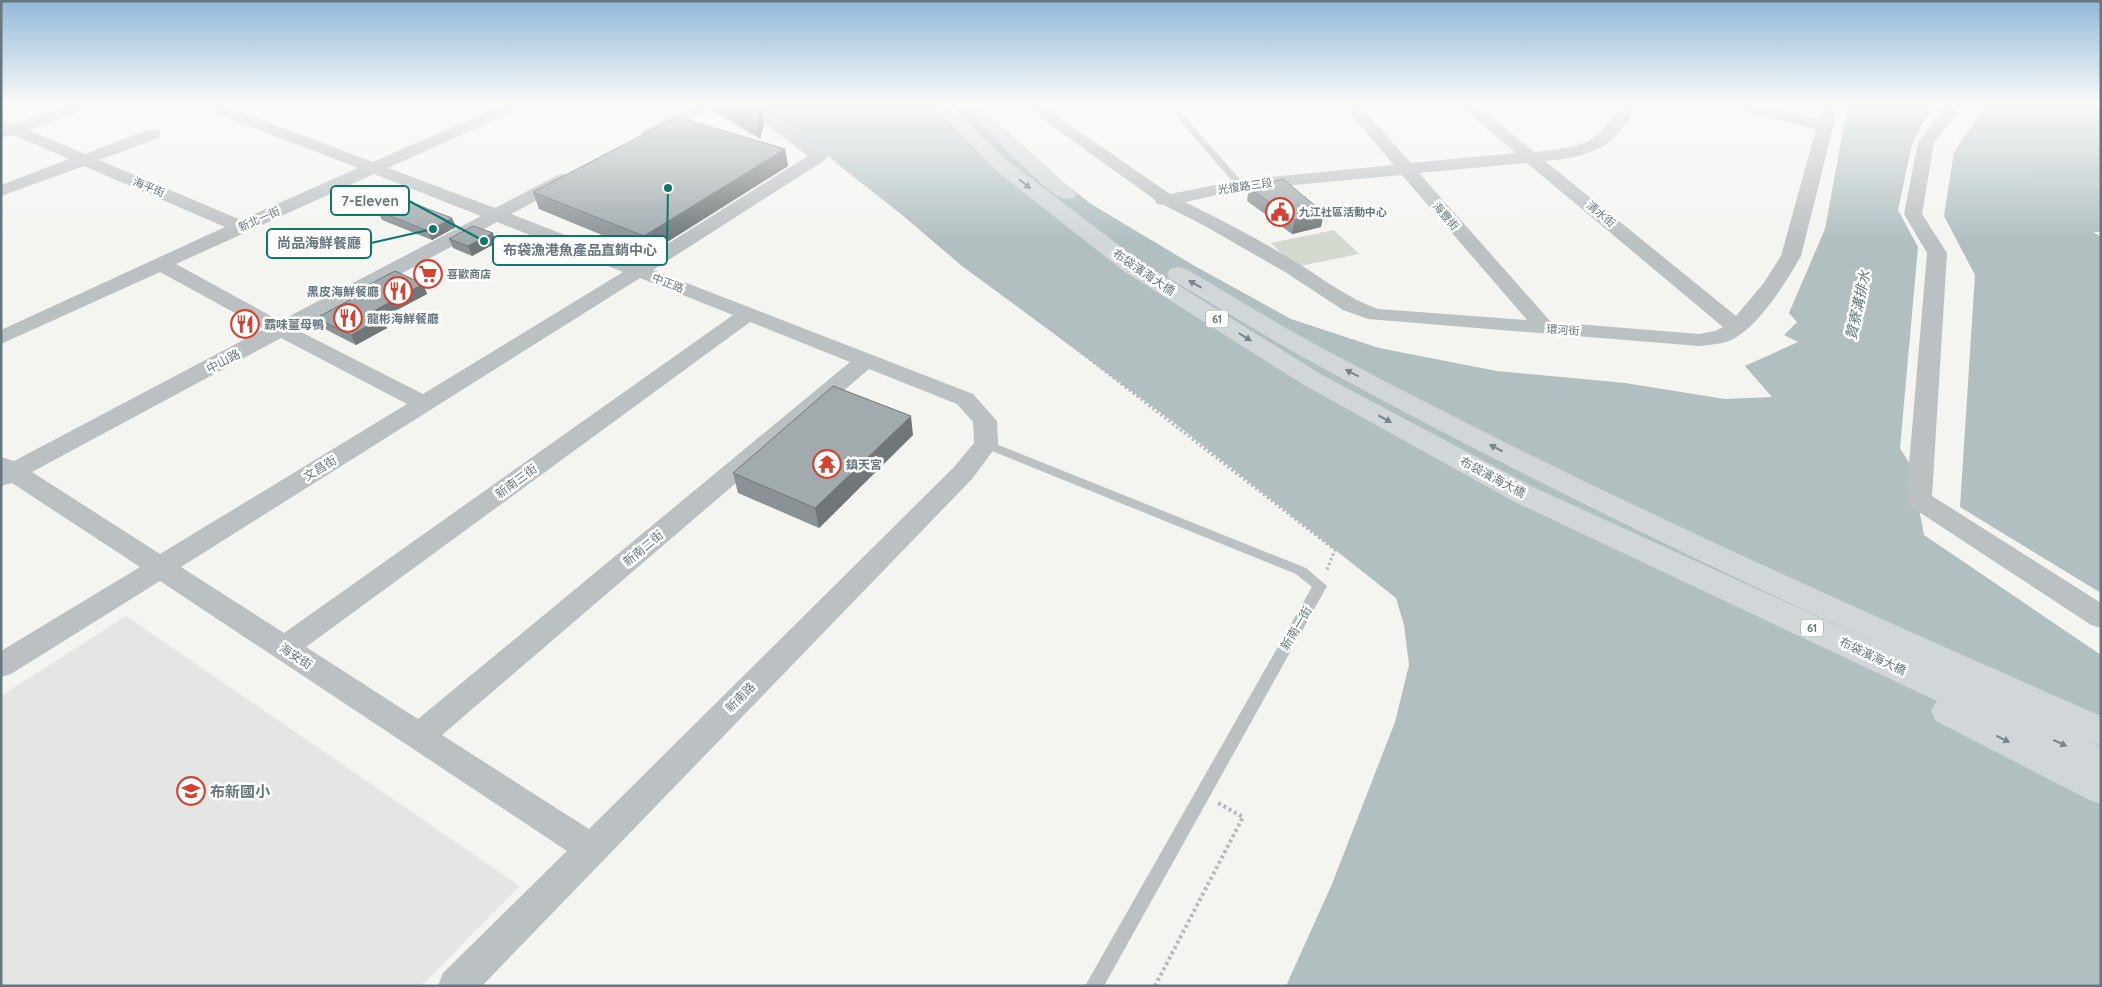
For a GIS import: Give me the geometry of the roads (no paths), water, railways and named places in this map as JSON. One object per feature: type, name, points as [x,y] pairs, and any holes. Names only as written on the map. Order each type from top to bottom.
[{"type":"highway","name":"布袋濱海大橋","points":[[985,149],[1002,166],[1133,267],[1313,380],[1531,482],[2101,762]]},
{"type":"highway","name":"布袋濱海大橋","points":[[1016,149],[1051,182],[1152,260],[1326,359],[1531,482],[1839,614],[2101,731]]},
{"type":"highway","points":[[1531,482],[2101,713]]},
{"type":"highway","points":[[1531,482],[2101,789]]},
{"type":"street","name":"海平街","points":[[58,149],[241,227]]},
{"type":"street","points":[[1,191],[111,149]]},
{"type":"street","name":"中正路","points":[[325,149],[965,399],[985,421],[986,444]]},
{"type":"street","name":"新北一街","points":[[1,338],[163,265],[241,227],[417,149]]},
{"type":"street","name":"文昌街","points":[[1,666],[638,271],[819,156],[810,149]]},
{"type":"street","points":[[1079,149],[1148,197],[1167,200]]},
{"type":"street","points":[[1094,149],[1167,200]]},
{"type":"street","name":"海豐街","points":[[1388,149],[1545,328]]},
{"type":"street","name":"清水街","points":[[1522,149],[1736,327]]},
{"type":"street","name":"光復路三段","points":[[1167,200],[1240,185],[1532,157],[1576,149]]},
{"type":"street","name":"環河街","points":[[1167,200],[1212,222],[1292,268],[1350,306],[1375,315],[1699,340],[1724,336],[1736,327],[1780,277],[1791,256],[1820,149]]},
{"type":"street","points":[[1925,149],[1913,214],[1938,253],[1919,500],[2101,617]]},
{"type":"street","name":"中山路","points":[[5,471],[281,330],[575,174]]},
{"type":"street","points":[[163,265],[281,330],[423,403]]},
{"type":"street","name":"新南三街","points":[[284,648],[748,314]]},
{"type":"street","name":"新南二街","points":[[419,736],[866,360]]},
{"type":"street","name":"新南路","points":[[456,986],[963,473],[986,444]]},
{"type":"street","name":"海安街","points":[[5,471],[160,567],[591,848]]},
{"type":"lane","points":[[1211,149],[1240,185]]},
{"type":"lane","name":"新南一街","points":[[986,444],[1301,572],[1320,586],[1251,704],[1203,794],[1094,986]]},
{"type":"water","name":"贊寮溝排水","points":[[817,149],[1021,149],[1091,204],[1193,265],[1291,319],[1379,348],[1497,371],[1625,383],[1725,399],[1772,397],[1745,366],[1798,342],[1784,335],[1797,322],[1789,313],[1825,229],[1840,149],[1911,149],[1898,210],[1918,247],[1900,448],[1911,466],[1924,535],[2101,655],[2101,986],[1286,986],[1332,884],[1395,722],[1409,665],[1404,625],[1396,598],[1172,421],[962,266],[830,157]]},
{"type":"water","points":[[1956,149],[2101,149],[2101,232],[2093,232],[2101,237],[2101,593],[1960,507],[1975,275],[1944,216]]},
{"type":"place","name":"布袋漁港魚產品直銷中心","points":[[668,188]]},
{"type":"place","name":"九江社區活動中心","points":[[1280,212]]},
{"type":"place","name":"尚品海鮮餐廳","points":[[433,229]]},
{"type":"place","name":"7-Eleven","points":[[484,241]]},
{"type":"place","name":"喜歡商店","points":[[428,274]]},
{"type":"place","name":"黑皮海鮮餐廳","points":[[398,291]]},
{"type":"place","name":"龍彬海鮮餐廳","points":[[348,318]]},
{"type":"place","name":"霸味薑母鴨","points":[[245,324]]},
{"type":"place","name":"鎮天宮","points":[[827,464]]},
{"type":"place","name":"布新國小","points":[[191,791]]}]
